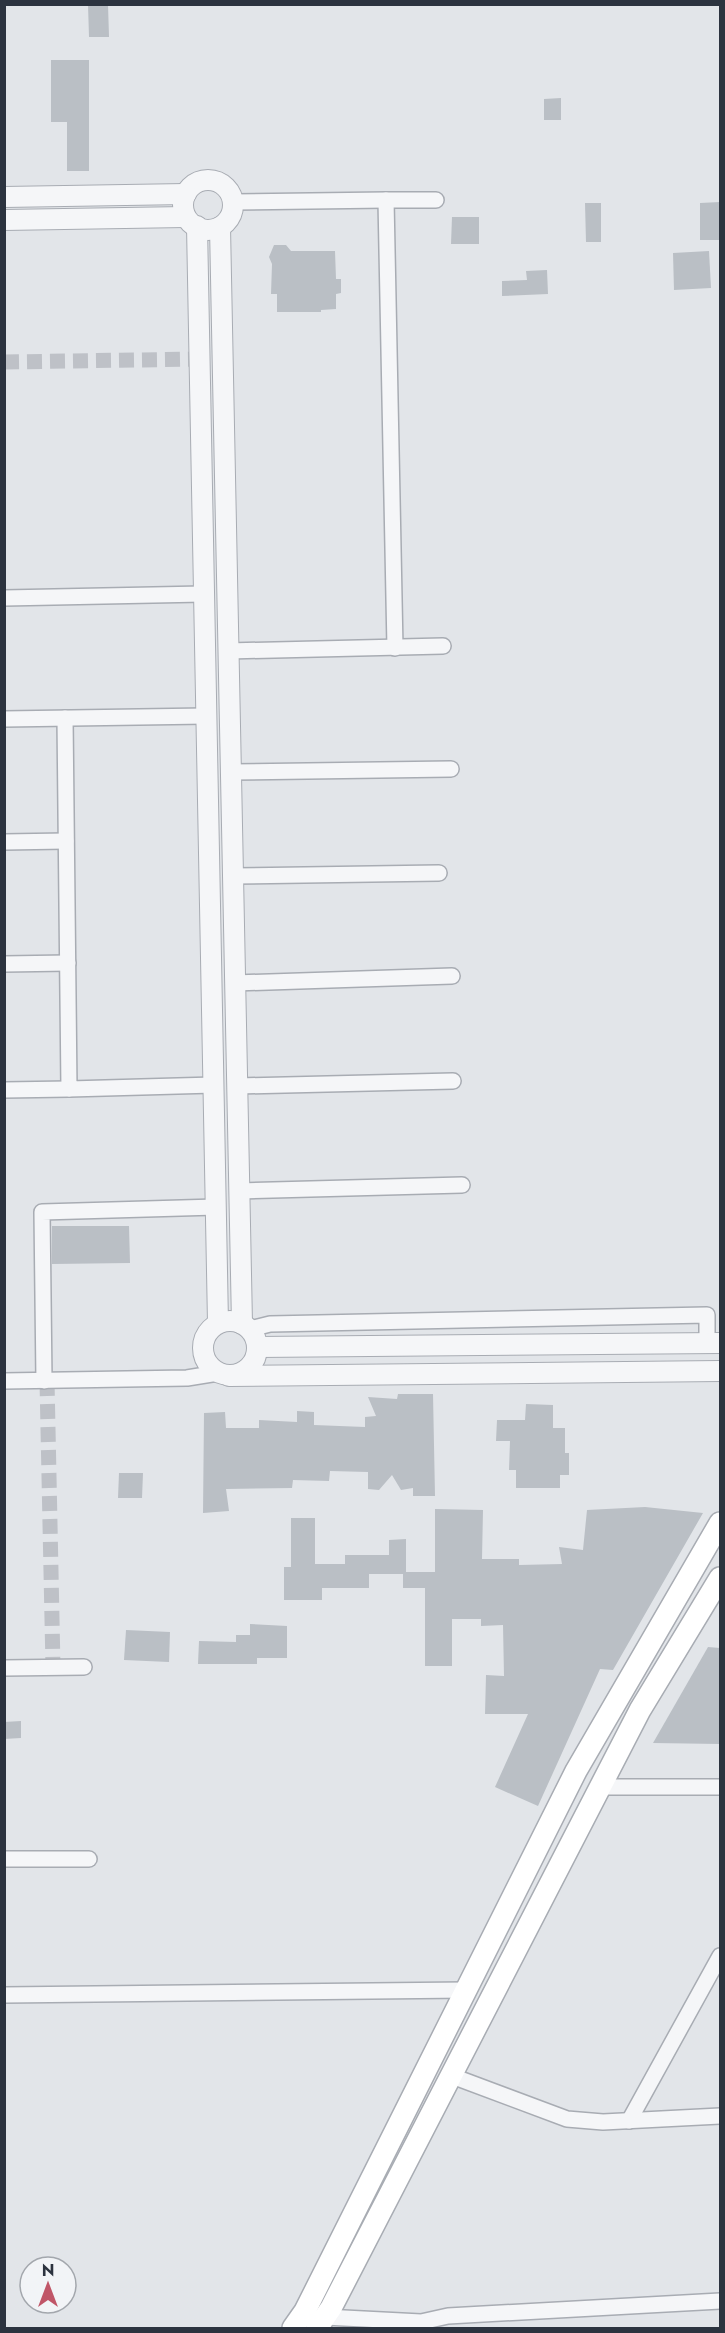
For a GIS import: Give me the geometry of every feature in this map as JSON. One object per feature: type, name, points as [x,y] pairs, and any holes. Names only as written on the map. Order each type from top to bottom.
[{"type":"main road","points":[[293,2328],[305,2311],[576,1772],[720,1523]]},
{"type":"main road","points":[[321,2323],[452,2076],[640,1710],[720,1578]]},
{"type":"main road","points":[[361,2199],[383,2206]]},
{"type":"street","points":[[4,197],[186,194],[196,182],[211,180],[230,191],[233,202],[232,213],[220,227],[228,651],[240,1191],[250,1333],[256,1358],[250,1367],[224,1374],[208,1365],[203,1348],[208,1331],[218,1323],[234,1321],[250,1333],[714,1343],[707,1316],[270,1324],[250,1333]]},
{"type":"street","points":[[186,194],[191,221],[203,594],[218,1323]]},
{"type":"street","points":[[386,200],[395,648]]},
{"type":"street","points":[[233,202],[436,200]]},
{"type":"street","points":[[4,220],[191,221],[205,229],[220,227]]},
{"type":"street","points":[[4,598],[203,594]]},
{"type":"street","points":[[228,651],[443,646]]},
{"type":"street","points":[[4,719],[206,716]]},
{"type":"street","points":[[65,718],[69,1089]]},
{"type":"street","points":[[231,772],[451,769]]},
{"type":"street","points":[[4,842],[66,841]]},
{"type":"street","points":[[233,876],[439,873]]},
{"type":"street","points":[[4,964],[68,963]]},
{"type":"street","points":[[236,983],[452,976]]},
{"type":"street","points":[[238,1086],[453,1082]]},
{"type":"street","points":[[4,1090],[214,1085]]},
{"type":"street","points":[[240,1191],[462,1185]]},
{"type":"street","points":[[44,1381],[42,1212],[216,1207]]},
{"type":"street","points":[[4,1381],[187,1378],[224,1374],[720,1371]]},
{"type":"street","points":[[4,1668],[84,1667]]},
{"type":"street","points":[[600,1787],[720,1787]]},
{"type":"street","points":[[4,1859],[89,1859]]},
{"type":"street","points":[[629,2121],[713,1982],[720,1956]]},
{"type":"street","points":[[4,1995],[466,1990]]},
{"type":"street","points":[[452,2076],[567,2119],[629,2121],[720,2116]]},
{"type":"street","points":[[321,2323],[448,2322],[720,2301]]},
{"type":"building","points":[[88,4],[108,4],[109,37],[89,37]]},
{"type":"building","points":[[51,60],[89,60],[89,171],[67,171],[67,122],[51,122]]},
{"type":"building","points":[[561,98],[561,120],[544,120],[544,99]]},
{"type":"building","points":[[720,202],[720,240],[700,240],[700,203]]},
{"type":"building","points":[[585,203],[601,203],[601,242],[586,242]]},
{"type":"building","points":[[452,217],[479,217],[479,244],[451,244]]},
{"type":"building","points":[[274,245],[286,245],[291,251],[335,251],[336,279],[341,279],[341,293],[336,294],[336,309],[321,310],[321,312],[277,312],[277,294],[271,294],[272,264],[269,257]]},
{"type":"building","points":[[709,251],[711,288],[674,290],[673,253]]},
{"type":"building","points":[[547,270],[548,294],[502,296],[502,281],[527,280],[526,271]]},
{"type":"building","points":[[52,1226],[129,1226],[130,1263],[52,1264]]},
{"type":"building","points":[[398,1394],[433,1394],[435,1496],[413,1496],[413,1488],[401,1490],[392,1475],[379,1490],[368,1489],[368,1472],[330,1471],[329,1481],[293,1480],[292,1488],[226,1489],[229,1511],[203,1513],[204,1413],[225,1412],[226,1428],[259,1428],[259,1420],[297,1422],[297,1411],[314,1412],[314,1425],[365,1427],[365,1417],[376,1416],[368,1397],[397,1399]]},
{"type":"building","points":[[526,1404],[553,1405],[553,1428],[565,1428],[565,1453],[569,1453],[569,1475],[560,1475],[560,1488],[516,1488],[516,1470],[509,1470],[510,1441],[496,1441],[497,1420],[525,1420]]},
{"type":"building","points":[[119,1473],[143,1473],[142,1498],[118,1498]]},
{"type":"building","points":[[645,1507],[703,1513],[613,1670],[600,1669],[538,1806],[495,1787],[528,1714],[485,1714],[486,1675],[504,1676],[503,1625],[481,1626],[481,1619],[452,1619],[452,1666],[425,1666],[425,1588],[403,1588],[403,1574],[369,1574],[369,1588],[322,1588],[322,1600],[284,1600],[284,1567],[291,1567],[291,1518],[315,1518],[315,1564],[345,1564],[345,1555],[389,1555],[389,1540],[406,1539],[406,1572],[435,1572],[435,1509],[483,1510],[482,1559],[519,1559],[519,1565],[562,1564],[559,1547],[583,1550],[587,1510]]},
{"type":"building","points":[[250,1624],[287,1626],[287,1658],[257,1658],[257,1664],[198,1664],[199,1641],[236,1642],[236,1635],[250,1635]]},
{"type":"building","points":[[126,1630],[170,1632],[169,1662],[124,1660]]},
{"type":"building","points":[[708,1647],[720,1648],[720,1744],[653,1743]]},
{"type":"building","points":[[21,1721],[21,1738],[4,1739],[4,1722]]},
{"type":"tunnel","points":[[4,362],[199,359]]},
{"type":"tunnel","points":[[47,1381],[53,1667]]}]
